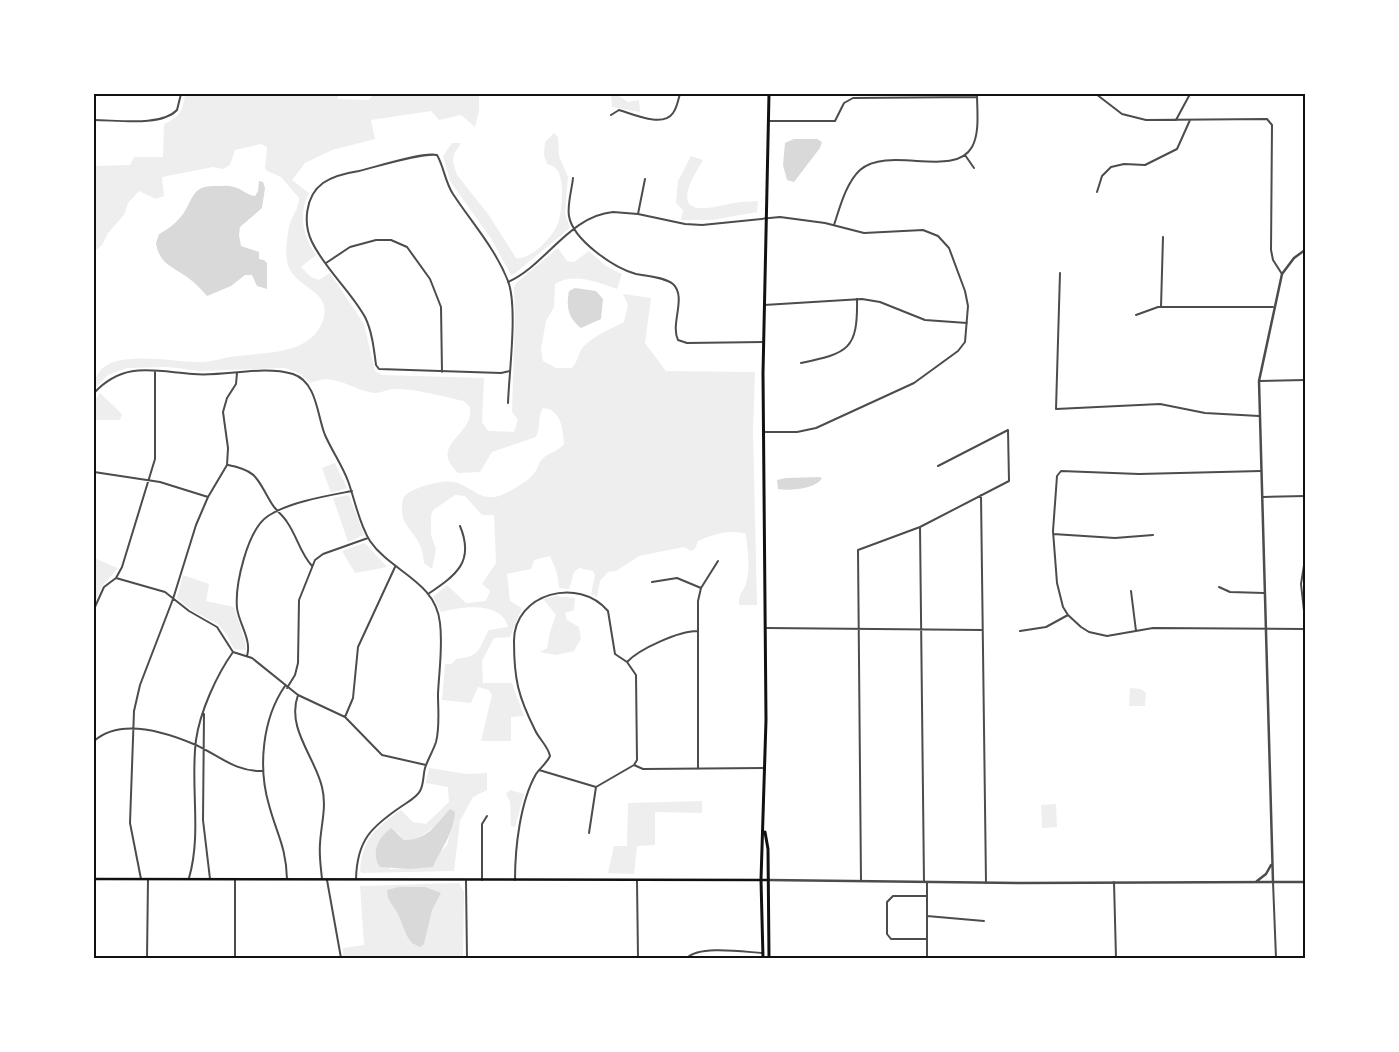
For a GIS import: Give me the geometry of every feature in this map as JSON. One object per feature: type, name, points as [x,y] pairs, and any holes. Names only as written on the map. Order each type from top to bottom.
[{"type":"main road","points":[[763,958],[761,880],[766,768],[762,432],[770,94]]},
{"type":"main road","points":[[764,829],[768,846],[769,958]]},
{"type":"main road","points":[[94,879],[768,880]]},
{"type":"street","points":[[94,120],[153,120],[166,118],[177,110],[181,94]]},
{"type":"street","points":[[611,115],[619,110],[656,120],[666,119],[673,113],[680,94]]},
{"type":"street","points":[[1096,94],[1112,108],[1134,118],[1176,120],[1267,119],[1270,121],[1272,125],[1271,250],[1273,260],[1282,274]]},
{"type":"street","points":[[1176,120],[1190,94]]},
{"type":"street","points":[[769,121],[835,121],[844,103],[853,98],[977,95],[975,142],[965,155],[947,161],[880,161],[865,166],[847,191],[834,225]]},
{"type":"street","points":[[1096,192],[1102,176],[1111,167],[1124,164],[1145,165],[1177,149],[1190,120]]},
{"type":"street","points":[[508,403],[510,371],[512,308],[508,282],[490,245],[447,185],[437,155],[423,156],[346,173],[332,178],[318,187],[309,204],[307,224],[310,240],[364,316],[370,330],[377,368],[385,371],[502,373],[510,371]]},
{"type":"street","points":[[965,155],[974,168]]},
{"type":"street","points":[[573,178],[568,212],[576,228],[594,250],[615,266],[665,281],[674,286],[678,296],[676,331],[680,342],[764,342]]},
{"type":"street","points":[[638,214],[645,179]]},
{"type":"street","points":[[508,282],[523,273],[576,228],[593,217],[606,213],[638,214],[669,222],[702,225],[766,217],[793,218],[834,225],[864,234],[923,230],[938,236],[949,248],[965,291],[967,323],[965,342],[962,347],[914,383],[816,428],[797,432],[762,432]]},
{"type":"street","points":[[1161,307],[1164,237]]},
{"type":"street","points":[[326,263],[350,248],[376,240],[391,240],[407,247],[430,279],[442,307],[442,372]]},
{"type":"street","points":[[1276,958],[1259,381],[1273,307],[1282,274],[1294,258],[1305,250]]},
{"type":"street","points":[[1060,273],[1056,409],[1160,404],[1205,413],[1259,416]]},
{"type":"street","points":[[764,305],[857,299],[880,302],[925,320],[967,323]]},
{"type":"street","points":[[801,363],[836,355],[849,345],[856,330],[857,299]]},
{"type":"street","points":[[1136,315],[1161,307],[1273,307]]},
{"type":"street","points":[[94,394],[116,375],[124,372],[198,375],[284,373],[300,377],[311,391],[324,433],[345,472],[368,538],[381,555],[395,567],[413,578],[428,594],[439,618],[440,661],[437,734],[418,794],[384,819],[362,844],[358,856],[356,879]]},
{"type":"street","points":[[94,609],[104,587],[116,578],[124,559],[148,480],[156,445],[156,372]]},
{"type":"street","points":[[141,879],[130,823],[134,711],[140,685],[173,599],[190,544],[208,497],[227,465],[228,448],[223,412],[227,398],[236,384],[238,373]]},
{"type":"street","points":[[1259,381],[1305,380]]},
{"type":"street","points":[[861,882],[858,550],[920,527],[1009,481],[1008,430],[938,466]]},
{"type":"street","points":[[227,465],[245,469],[255,475],[263,484],[272,504],[287,521],[305,558],[312,566]]},
{"type":"street","points":[[1261,471],[1139,474],[1067,470],[1058,473],[1053,534],[1060,599],[1068,616],[1081,628],[1098,635],[1116,636],[1136,631],[1166,628],[1305,629]]},
{"type":"street","points":[[94,472],[178,486],[208,497]]},
{"type":"street","points":[[247,656],[248,643],[238,610],[240,570],[247,551],[261,524],[266,517],[278,511],[316,498],[352,491]]},
{"type":"street","points":[[981,495],[986,883]]},
{"type":"street","points":[[1262,497],[1305,496]]},
{"type":"street","points":[[428,594],[452,577],[464,560],[466,544],[460,526]]},
{"type":"street","points":[[920,527],[927,958]]},
{"type":"street","points":[[1053,534],[1107,538],[1153,535]]},
{"type":"street","points":[[287,879],[285,849],[268,804],[263,772],[264,746],[269,724],[297,668],[298,606],[315,560],[324,554],[368,538]]},
{"type":"street","points":[[1305,559],[1301,584],[1305,620]]},
{"type":"street","points":[[698,768],[698,631],[701,588],[718,561]]},
{"type":"street","points":[[345,717],[353,698],[360,638],[395,567]]},
{"type":"street","points":[[116,578],[157,590],[217,627],[233,652],[247,656],[298,695],[345,717],[382,755],[426,765]]},
{"type":"street","points":[[652,582],[677,578],[701,588]]},
{"type":"street","points":[[1219,587],[1230,592],[1264,592]]},
{"type":"street","points":[[1131,591],[1136,631]]},
{"type":"street","points":[[515,880],[518,829],[535,776],[539,770],[550,758],[550,754],[536,733],[521,702],[516,684],[514,635],[530,606],[540,597],[555,593],[582,595],[597,601],[610,614],[615,654],[627,662],[634,671],[637,680],[637,760],[634,765],[596,787],[539,770]]},
{"type":"street","points":[[1020,631],[1046,627],[1068,616]]},
{"type":"street","points":[[764,628],[983,630]]},
{"type":"street","points":[[627,662],[642,651],[685,633],[698,631]]},
{"type":"street","points":[[189,879],[196,845],[196,745],[204,714],[216,681],[233,652]]},
{"type":"street","points":[[298,695],[295,710],[300,737],[320,781],[324,797],[325,811],[320,843],[322,879]]},
{"type":"street","points":[[204,714],[203,820],[210,879]]},
{"type":"street","points":[[94,741],[112,729],[134,728],[196,745],[236,768],[263,772]]},
{"type":"street","points":[[634,765],[643,769],[766,768]]},
{"type":"street","points":[[590,833],[596,787]]},
{"type":"street","points":[[482,880],[482,824],[487,816]]},
{"type":"street","points":[[1256,882],[1266,874],[1272,865]]},
{"type":"street","points":[[147,958],[148,879]]},
{"type":"street","points":[[235,879],[235,958]]},
{"type":"street","points":[[327,879],[341,958]]},
{"type":"street","points":[[466,880],[467,958]]},
{"type":"street","points":[[768,880],[986,883],[1305,882]]},
{"type":"street","points":[[637,881],[638,958]]},
{"type":"street","points":[[1114,882],[1116,958]]},
{"type":"street","points":[[927,896],[890,897],[887,902],[888,934],[890,939],[927,939]]},
{"type":"street","points":[[927,916],[984,921]]},
{"type":"street","points":[[687,958],[693,953],[703,951],[763,953]]},
{"type":"shaded area","points":[[185,94],[338,94],[338,99],[369,100],[373,94],[479,94],[479,111],[475,127],[461,115],[439,120],[431,111],[371,120],[375,139],[332,150],[305,163],[292,180],[309,193],[303,217],[305,233],[316,255],[301,267],[311,277],[319,280],[330,273],[364,324],[375,371],[382,375],[484,378],[482,422],[488,431],[514,432],[518,420],[512,412],[514,288],[516,283],[558,248],[567,261],[574,262],[589,251],[606,266],[622,274],[617,289],[578,278],[562,280],[555,284],[554,307],[546,321],[541,349],[543,361],[556,368],[572,368],[581,349],[587,343],[624,322],[628,305],[623,294],[651,298],[645,343],[666,371],[755,372],[753,431],[757,605],[739,605],[740,595],[745,587],[747,577],[746,534],[722,533],[698,541],[695,549],[691,551],[684,547],[639,556],[616,571],[608,572],[600,581],[597,597],[591,594],[595,575],[593,571],[579,568],[574,572],[569,589],[559,588],[557,573],[550,556],[534,560],[531,569],[507,574],[510,601],[522,608],[510,637],[494,638],[482,661],[483,683],[512,683],[524,716],[511,717],[511,741],[481,741],[492,695],[489,690],[478,687],[471,703],[442,700],[445,664],[452,664],[456,659],[475,654],[489,630],[508,627],[498,613],[490,609],[470,607],[441,612],[433,597],[447,585],[466,603],[486,601],[490,591],[482,584],[496,563],[494,515],[482,515],[465,496],[455,495],[433,510],[431,516],[431,535],[436,549],[432,569],[424,563],[423,554],[417,539],[403,518],[403,500],[413,490],[449,481],[487,497],[497,496],[516,488],[532,476],[542,459],[564,444],[562,426],[554,412],[543,408],[536,437],[492,452],[480,472],[458,473],[451,464],[448,450],[469,419],[470,407],[464,401],[402,389],[375,393],[367,392],[336,380],[328,379],[311,383],[299,373],[285,368],[200,371],[168,367],[127,368],[108,375],[94,389],[97,375],[106,366],[120,361],[154,359],[205,362],[287,350],[309,340],[323,320],[325,310],[323,303],[314,291],[294,275],[287,264],[288,233],[299,198],[281,177],[267,171],[265,168],[267,147],[261,144],[235,150],[230,165],[223,169],[213,167],[162,177],[164,196],[156,199],[139,191],[128,203],[124,215],[108,233],[102,245],[94,252],[94,166],[130,165],[134,157],[163,157],[164,124],[174,119],[180,112]]},
{"type":"shaded area","points":[[611,94],[616,94],[628,102],[639,100],[640,112],[612,107]]},
{"type":"shaded area","points":[[554,133],[558,137],[559,156],[568,177],[565,214],[570,228],[511,275],[492,240],[450,181],[443,156],[452,143],[461,143],[454,154],[453,162],[457,175],[488,214],[516,258],[522,258],[541,247],[558,223],[562,204],[560,174],[553,166],[547,164],[544,155],[545,142]]},
{"type":"shaded area","points":[[794,139],[817,139],[822,142],[820,148],[794,182],[787,180],[783,165],[785,143]]},
{"type":"shaded area","points":[[691,156],[703,160],[691,181],[687,195],[689,203],[693,207],[709,208],[737,202],[758,201],[757,212],[712,220],[681,220],[683,210],[676,203],[678,181]]},
{"type":"shaded area","points":[[259,181],[263,182],[265,188],[262,208],[240,227],[239,235],[241,246],[259,252],[259,259],[267,263],[267,289],[257,286],[252,275],[245,275],[231,286],[207,296],[192,281],[163,260],[156,243],[159,234],[178,220],[194,194],[202,188],[207,186],[230,186],[255,196],[258,191]]},
{"type":"shaded area","points":[[575,288],[596,291],[603,299],[601,319],[581,328],[573,320],[569,312],[568,302],[569,291]]},
{"type":"shaded area","points":[[100,393],[122,414],[120,420],[94,420],[94,401]]},
{"type":"shaded area","points":[[335,463],[347,488],[331,493],[322,468]]},
{"type":"shaded area","points":[[786,478],[822,478],[819,482],[809,487],[789,490],[778,489],[777,480]]},
{"type":"shaded area","points":[[349,495],[364,535],[348,542],[333,498]]},
{"type":"shaded area","points":[[365,543],[387,567],[355,573],[342,551]]},
{"type":"shaded area","points":[[94,558],[118,568],[102,586],[94,605]]},
{"type":"shaded area","points":[[183,575],[209,584],[206,601],[234,607],[246,650],[234,649],[227,635],[218,624],[193,611],[177,598]]},
{"type":"shaded area","points":[[555,596],[575,598],[574,610],[565,613],[567,620],[579,627],[581,639],[574,651],[556,655],[540,652],[547,648],[556,615],[543,599]]},
{"type":"shaded area","points":[[1130,688],[1141,689],[1146,693],[1145,706],[1129,706]]},
{"type":"shaded area","points":[[429,768],[467,774],[487,773],[487,790],[473,797],[460,821],[454,871],[362,873],[360,871],[367,842],[384,822],[401,810],[413,822],[426,824],[449,802],[448,787],[426,783]],"holes":[[[454,821],[447,845],[439,854],[433,867],[389,869],[397,832],[404,840],[414,841],[438,824]]]},
{"type":"shaded area","points":[[510,790],[524,794],[515,827],[511,826],[510,802],[506,794]]},
{"type":"shaded area","points":[[702,801],[702,813],[655,812],[655,845],[637,846],[634,874],[608,873],[614,846],[627,846],[628,803]]},
{"type":"shaded area","points":[[1056,804],[1057,827],[1042,828],[1041,805]]},
{"type":"shaded area","points":[[450,809],[455,812],[452,827],[433,867],[410,869],[380,867],[376,856],[377,846],[391,828],[404,840],[419,838],[431,830]]},
{"type":"shaded area","points":[[459,883],[464,892],[463,958],[343,958],[343,948],[364,945],[360,886]]},
{"type":"shaded area","points":[[399,887],[425,887],[441,893],[432,910],[424,944],[420,947],[412,943],[407,936],[398,914],[388,898],[387,890]]}]
